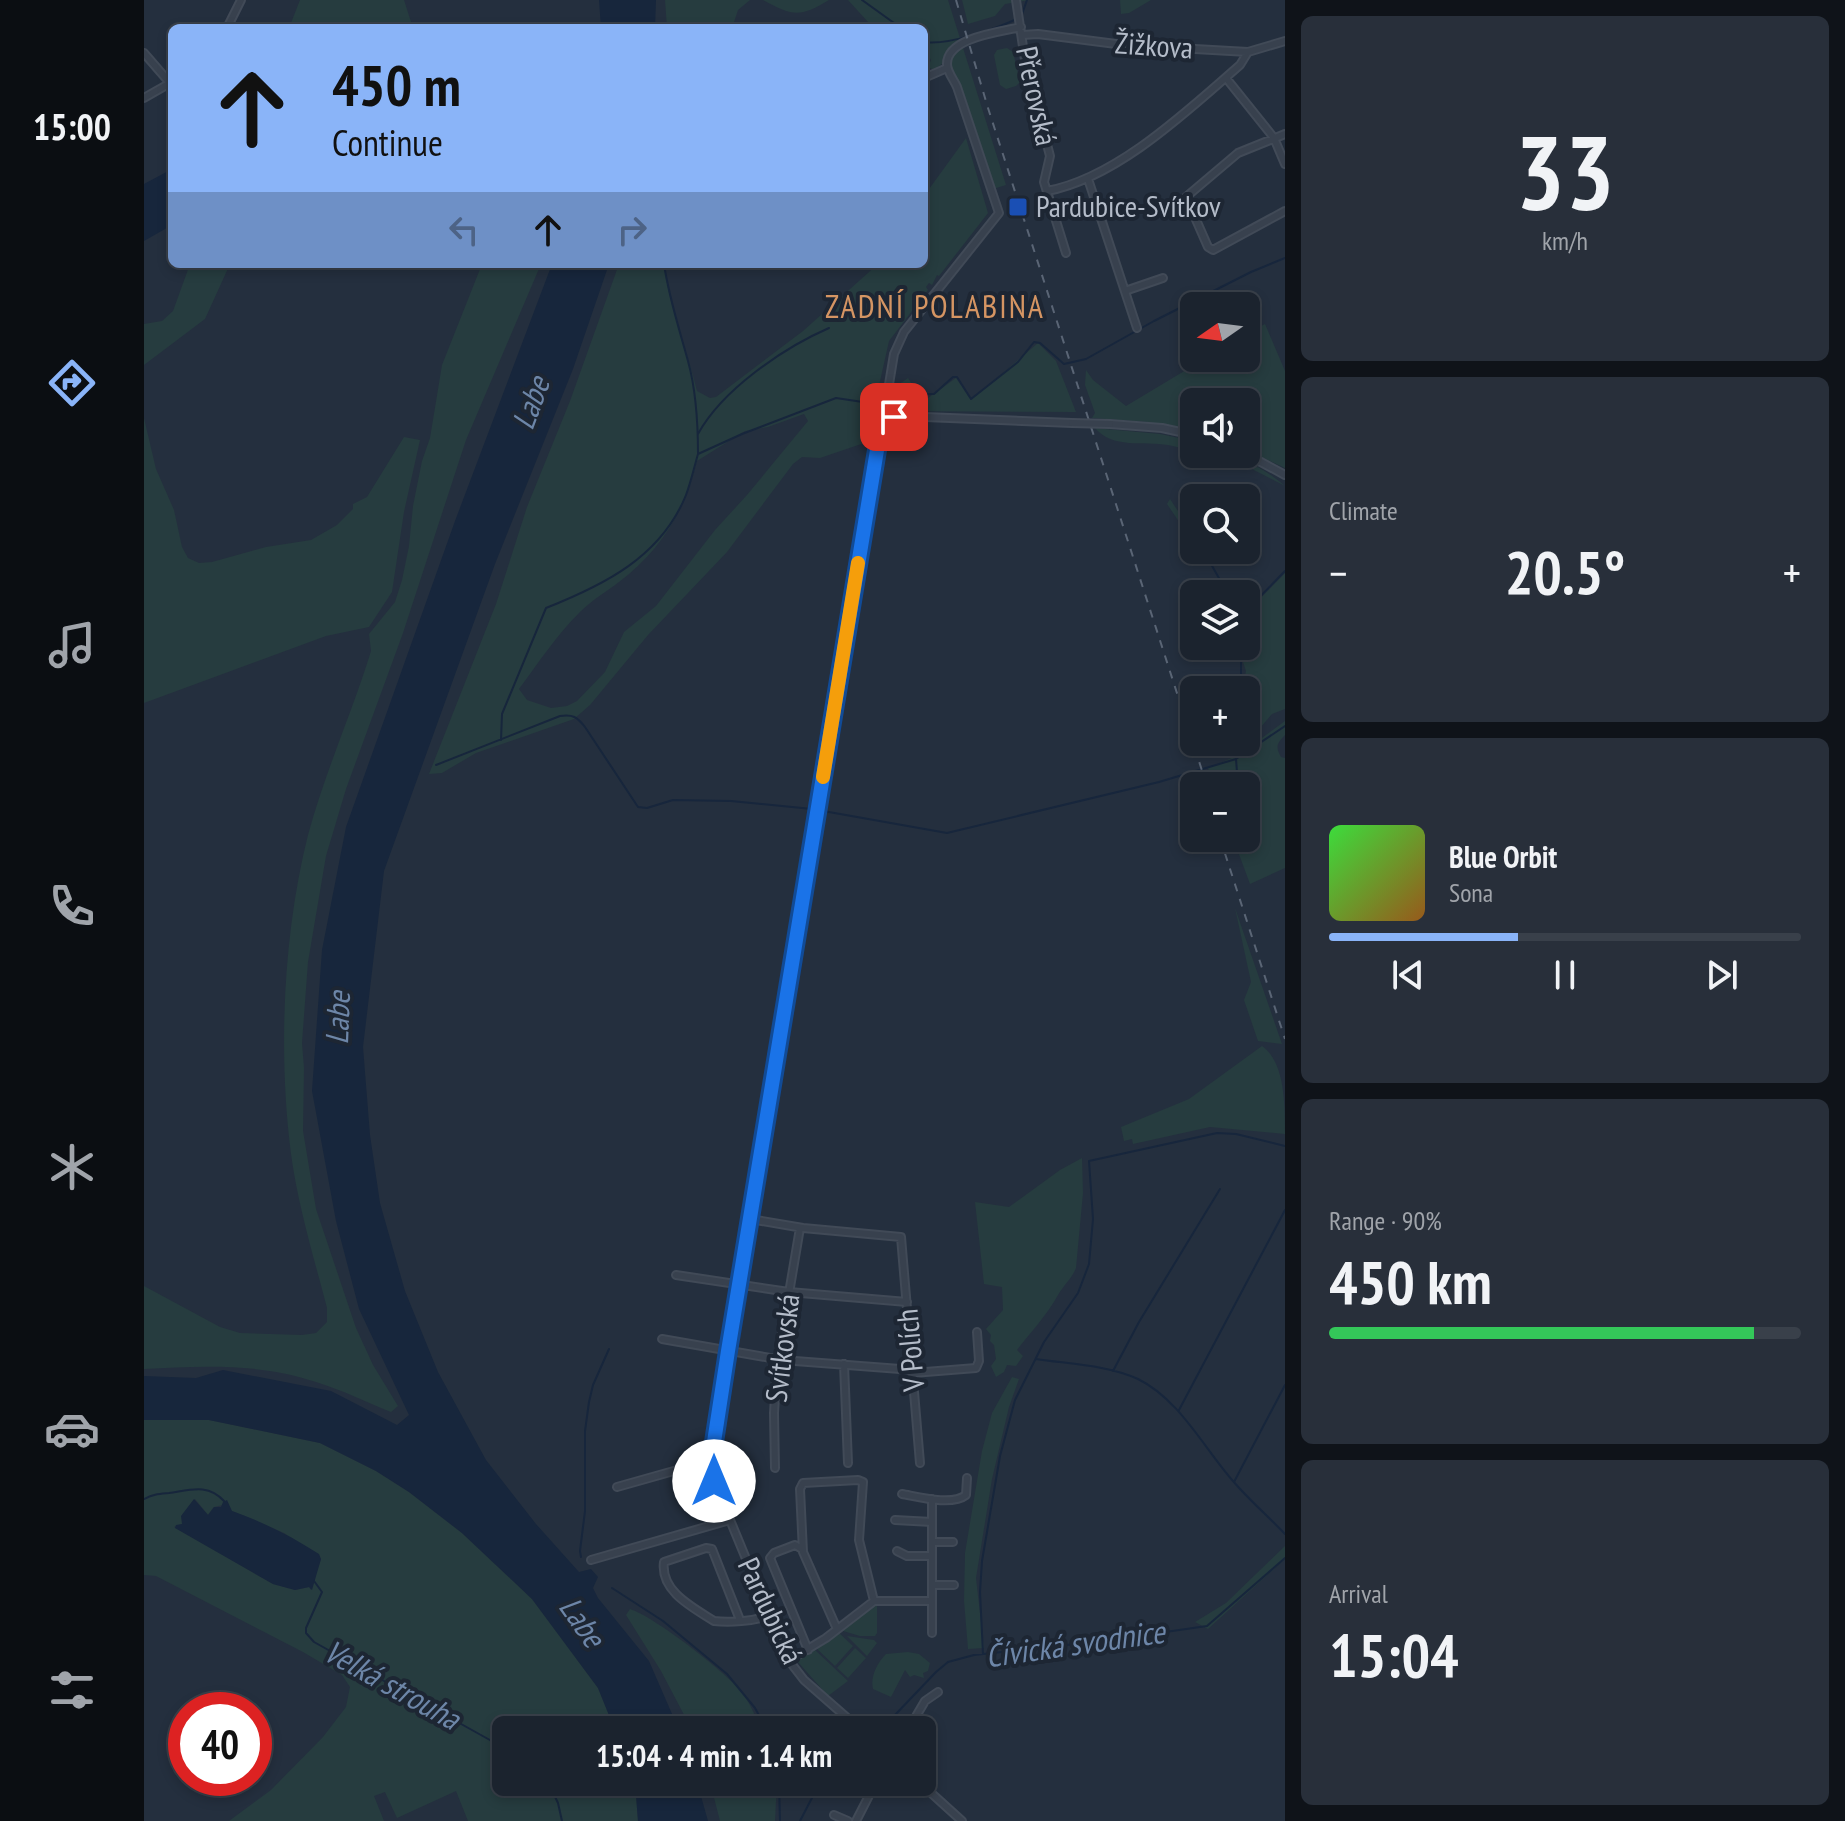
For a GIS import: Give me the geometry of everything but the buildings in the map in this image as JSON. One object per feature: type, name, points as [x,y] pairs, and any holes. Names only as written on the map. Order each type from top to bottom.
[{"type":"street","points":[[229,24],[241,0]]},
{"type":"street","name":"Přerovská","points":[[1016,0],[1025,60],[1050,156],[1044,180],[1046,188]]},
{"type":"street","name":"Žižkova","points":[[947,68],[951,53],[959,44],[1020,24],[1038,34],[1124,45],[1248,52],[1285,41]]},
{"type":"street","points":[[1035,189],[1088,179],[1150,140],[1226,78],[1243,62],[1248,52]]},
{"type":"street","points":[[144,53],[168,80]]},
{"type":"street","points":[[928,76],[947,68]]},
{"type":"street","name":"Pardubická","points":[[845,1716],[804,1680],[788,1661],[714,1481],[711,1462],[892,364],[899,340],[1002,210],[957,87],[947,68]]},
{"type":"street","points":[[1226,78],[1274,138],[1285,164]]},
{"type":"street","points":[[144,98],[168,85]]},
{"type":"street","points":[[1285,134],[1238,153],[1187,195],[1187,202],[1211,250],[1285,211]]},
{"type":"street","points":[[1088,179],[1137,328]]},
{"type":"street","points":[[1046,188],[1066,253]]},
{"type":"street","points":[[1125,291],[1163,278]]},
{"type":"street","points":[[883,424],[900,416],[1110,424],[1180,432]]},
{"type":"street","points":[[1260,462],[1285,475]]},
{"type":"street","points":[[750,1219],[800,1228]]},
{"type":"street","name":"V Polích","points":[[800,1228],[901,1237],[920,1463]]},
{"type":"street","name":"Svítkovská","points":[[775,1468],[774,1413],[778,1359],[800,1228]]},
{"type":"street","points":[[676,1275],[789,1292],[907,1302]]},
{"type":"street","points":[[662,1339],[778,1359],[913,1371],[976,1368],[979,1363],[977,1332]]},
{"type":"street","points":[[844,1364],[848,1463]]},
{"type":"street","points":[[617,1487],[711,1462]]},
{"type":"street","points":[[902,1494],[932,1499],[965,1498],[967,1478]]},
{"type":"street","points":[[802,1549],[802,1483],[862,1481],[859,1540],[874,1601]]},
{"type":"street","points":[[932,1499],[932,1633]]},
{"type":"street","points":[[591,1560],[730,1520]]},
{"type":"street","points":[[895,1520],[932,1522]]},
{"type":"street","points":[[932,1542],[953,1542]]},
{"type":"street","points":[[808,1650],[770,1558],[774,1553],[799,1545],[837,1629]]},
{"type":"street","points":[[740,1620],[711,1549],[664,1562],[663,1567],[675,1595],[715,1621],[740,1620],[769,1616]]},
{"type":"street","points":[[897,1551],[907,1556],[932,1556]]},
{"type":"street","points":[[932,1585],[954,1585]]},
{"type":"street","points":[[788,1661],[808,1650],[874,1601],[932,1601]]},
{"type":"street","points":[[916,1716],[925,1701],[938,1692]]},
{"type":"street","points":[[856,1821],[869,1796]]},
{"type":"street","points":[[934,1796],[962,1821]]},
{"type":"street","points":[[947,1820],[953,1813]]},
{"type":"street","points":[[834,1815],[848,1821]]},
{"type":"green space","points":[[300,0],[404,0],[412,24],[291,24]]},
{"type":"green space","points":[[665,0],[750,0],[738,10],[733,24],[667,24]]},
{"type":"green space","points":[[763,0],[829,0],[796,13]]},
{"type":"green space","points":[[848,0],[948,0],[1006,185],[993,189],[965,101],[950,70],[943,63],[934,70],[928,67],[931,60],[928,55],[928,24],[868,22]]},
{"type":"green space","points":[[962,0],[1030,0],[1005,4],[995,16],[968,24]]},
{"type":"green space","points":[[1120,0],[1151,0],[1129,13],[1121,14]]},
{"type":"green space","points":[[1007,48],[1013,52],[1020,82],[1006,89],[1000,85],[994,55],[997,50]]},
{"type":"green space","points":[[966,138],[988,213],[932,285],[929,283],[926,287],[928,290],[889,341],[875,414],[869,414],[871,444],[867,442],[820,458],[802,457],[793,464],[727,552],[574,719],[476,753],[442,773],[429,774],[496,604],[527,507],[570,401],[618,268],[665,268],[697,391],[710,398],[716,397],[803,331],[874,268],[928,268],[928,190]],"holes":[[[804,414],[808,421],[715,530],[656,606],[624,632],[605,672],[577,701],[551,708],[527,700],[519,689],[563,630],[585,608],[634,570],[659,543],[686,496],[697,461],[745,431],[768,427]]]},
{"type":"green space","points":[[189,268],[228,268],[205,319],[144,365],[144,324],[162,321],[173,311]]},
{"type":"green space","points":[[480,268],[539,268],[466,440],[403,633],[346,789],[326,856],[308,962],[302,1043],[303,1131],[316,1209],[356,1328],[373,1365],[398,1406],[391,1412],[326,1385],[274,1372],[209,1367],[144,1369],[144,1286],[220,1327],[240,1333],[302,1335],[316,1333],[327,1322],[327,1308],[291,1154],[284,1035],[288,953],[308,835],[371,651],[369,634],[395,602],[402,580],[413,506],[430,438],[442,365]]},
{"type":"green space","points":[[1265,324],[1285,371],[1285,468],[1260,456],[1260,388],[1180,388],[1180,428],[1147,422],[1092,418],[1095,413],[1085,385],[1086,370],[1093,380],[1126,406],[1183,372],[1260,372],[1260,327]]},
{"type":"green space","points":[[1038,343],[1056,361],[1076,412],[890,411],[928,398],[956,378],[971,400]]},
{"type":"green space","points":[[908,378],[914,387],[897,400],[890,401],[892,389]]},
{"type":"green space","points":[[144,418],[156,469],[174,510],[182,547],[188,558],[199,563],[311,540],[337,525],[353,509],[353,504],[367,497],[404,437],[420,440],[404,512],[392,592],[369,627],[326,636],[144,703]]},
{"type":"green space","points":[[1095,428],[1160,434],[1180,438],[1180,448],[1119,442],[1102,435]]},
{"type":"green space","points":[[1250,468],[1259,468],[1285,486]]},
{"type":"green space","points":[[1170,499],[1180,514],[1180,523],[1167,504]]},
{"type":"green space","points":[[1285,573],[1285,709],[1272,714],[1260,728],[1260,676],[1245,676],[1243,660],[1260,660],[1260,599]]},
{"type":"green space","points":[[1285,721],[1285,735],[1278,748],[1281,757],[1285,758],[1285,868],[1250,884],[1238,852],[1260,852],[1260,772],[1209,772],[1208,768],[1237,756],[1260,756],[1260,739]]},
{"type":"green space","points":[[1235,908],[1282,1044],[1258,1041],[1244,1000],[1251,982]]},
{"type":"green space","points":[[1262,1046],[1270,1053],[1279,1073],[1284,1097],[1285,1134],[1210,1127],[1133,1144],[1132,1139],[1124,1141],[1121,1127],[1189,1099]]},
{"type":"green space","points":[[1082,1158],[1083,1193],[1076,1268],[1049,1310],[1017,1350],[1023,1356],[1016,1366],[1007,1365],[1004,1372],[996,1377],[991,1366],[996,1359],[994,1345],[986,1329],[1003,1310],[1002,1287],[984,1284],[975,1202],[1009,1207]]},
{"type":"green space","points":[[1012,1377],[1019,1379],[992,1479],[976,1578],[984,1648],[968,1649],[964,1601],[965,1553],[982,1451],[992,1413]]},
{"type":"green space","points":[[144,1420],[209,1420],[320,1443],[376,1471],[462,1533],[532,1599],[598,1688],[609,1716],[492,1716],[492,1796],[636,1796],[638,1821],[468,1821],[456,1791],[397,1818],[385,1792],[374,1796],[384,1821],[229,1821],[263,1796],[272,1796],[272,1789],[323,1737],[346,1707],[350,1687],[342,1675],[303,1652],[156,1576],[144,1575]],"holes":[[[195,1499],[208,1515],[214,1507],[223,1505],[223,1502],[232,1511],[284,1533],[321,1559],[311,1590],[309,1587],[295,1590],[273,1584],[174,1527],[182,1524],[183,1514]]]},
{"type":"green space","points":[[1285,1546],[1285,1559],[1208,1629],[1195,1622],[1226,1603]]},
{"type":"green space","points":[[877,1604],[875,1636],[860,1636],[840,1630],[870,1606]]},
{"type":"green space","points":[[630,1609],[641,1614],[705,1658],[741,1691],[755,1716],[685,1716],[626,1615]]},
{"type":"green space","points":[[838,1632],[853,1646],[835,1666],[816,1648]]},
{"type":"green space","points":[[847,1636],[874,1640],[877,1643],[867,1656]]},
{"type":"green space","points":[[855,1648],[866,1658],[848,1678],[837,1668]]},
{"type":"green space","points":[[814,1649],[848,1681],[828,1696],[798,1662],[799,1658]]},
{"type":"green space","points":[[886,1654],[919,1654],[930,1663],[928,1671],[923,1673],[924,1678],[910,1677],[905,1670],[891,1697],[873,1689],[875,1670]]},
{"type":"green space","points":[[714,1796],[776,1796],[775,1821],[720,1821]]},
{"type":"water","points":[[599,0],[656,0],[655,24],[601,24]]},
{"type":"water","points":[[168,171],[168,227],[144,241],[144,184]]},
{"type":"water","name":"Labe","points":[[550,268],[608,268],[573,369],[495,564],[384,871],[363,1047],[370,1135],[380,1203],[405,1291],[438,1372],[486,1460],[536,1524],[579,1572],[591,1569],[598,1577],[593,1588],[598,1598],[649,1661],[673,1716],[609,1716],[598,1688],[532,1599],[462,1533],[376,1471],[320,1443],[209,1420],[144,1420],[144,1376],[196,1378],[223,1370],[331,1391],[397,1425],[409,1415],[359,1309],[336,1221],[312,1091],[322,950],[346,827],[455,521]]},
{"type":"water","points":[[194,1499],[208,1515],[214,1507],[221,1507],[227,1500],[232,1511],[277,1530],[319,1554],[321,1559],[312,1590],[309,1587],[295,1590],[273,1584],[175,1528],[182,1524],[181,1516]]},
{"type":"water","points":[[636,1796],[701,1796],[708,1821],[638,1821]]},
{"type":"waterway","points":[[862,0],[895,24]]},
{"type":"waterway","points":[[928,42],[959,39],[1021,17],[1027,0]]},
{"type":"waterway","points":[[888,406],[934,394],[953,377],[957,377],[971,399],[1018,362],[1034,342],[1040,343],[1064,364],[1086,359],[1154,321],[1285,258]]},
{"type":"waterway","points":[[665,268],[693,384],[698,454]]},
{"type":"waterway","points":[[698,434],[722,402],[755,372],[792,347],[829,328]]},
{"type":"waterway","points":[[501,740],[502,714],[546,608],[609,578],[646,552],[662,536],[686,495],[698,454],[836,398],[876,404]]},
{"type":"waterway","points":[[1211,564],[1220,580]]},
{"type":"waterway","points":[[1260,597],[1285,571]]},
{"type":"waterway","points":[[1241,660],[1241,676]]},
{"type":"waterway","points":[[436,765],[568,715],[585,727],[638,807],[647,808],[673,800],[731,801],[812,809],[947,833],[1159,782],[1236,759],[1285,726]]},
{"type":"waterway","points":[[1236,759],[1237,772]]},
{"type":"waterway","points":[[983,1654],[982,1561],[1000,1456],[1015,1400],[1044,1342],[1078,1293],[1089,1264],[1093,1219],[1089,1161],[1217,1133],[1236,1134],[1285,1146]]},
{"type":"waterway","points":[[1113,1371],[1139,1322],[1220,1189]]},
{"type":"waterway","points":[[1179,1410],[1285,1210]]},
{"type":"waterway","name":"Čívická svodnice","points":[[581,1557],[585,1511],[585,1431],[593,1385],[609,1349]]},
{"type":"waterway","points":[[1036,1359],[1114,1371],[1153,1388],[1178,1411],[1245,1495],[1285,1534]]},
{"type":"waterway","points":[[1234,1482],[1285,1385]]},
{"type":"waterway","name":"Velká strouha","points":[[144,1499],[156,1494],[198,1489],[212,1492],[224,1501]]},
{"type":"waterway","name":"Čívická svodnice","points":[[894,1716],[948,1662],[974,1655],[1207,1626],[1285,1558]]},
{"type":"waterway","name":"Velká strouha","points":[[314,1581],[322,1592],[306,1628],[306,1633],[314,1642],[492,1741]]},
{"type":"waterway","name":"Čívická svodnice","points":[[612,1588],[663,1621],[727,1674],[759,1716]]},
{"type":"waterway","name":"Velká strouha","points":[[555,1796],[562,1821]]},
{"type":"waterway","name":"Čívická svodnice","points":[[779,1796],[780,1821]]},
{"type":"waterway","name":"Čívická svodnice","points":[[800,1821],[813,1796]]},
{"type":"railway","points":[[956,0],[1202,772]]},
{"type":"railway","points":[[1225,852],[1285,1039]]},
{"type":"slow traffic","points":[[823,777],[858,563]]},
{"type":"place","name":"Pardubice-Svítkov","points":[[1018,207]]},
{"type":"district","name":"ZADNÍ POLABINA","points":[[935,307]]},
{"type":"route","points":[[714,1481],[712,1455],[728,1351],[880,432],[883,424],[894,417]]}]
